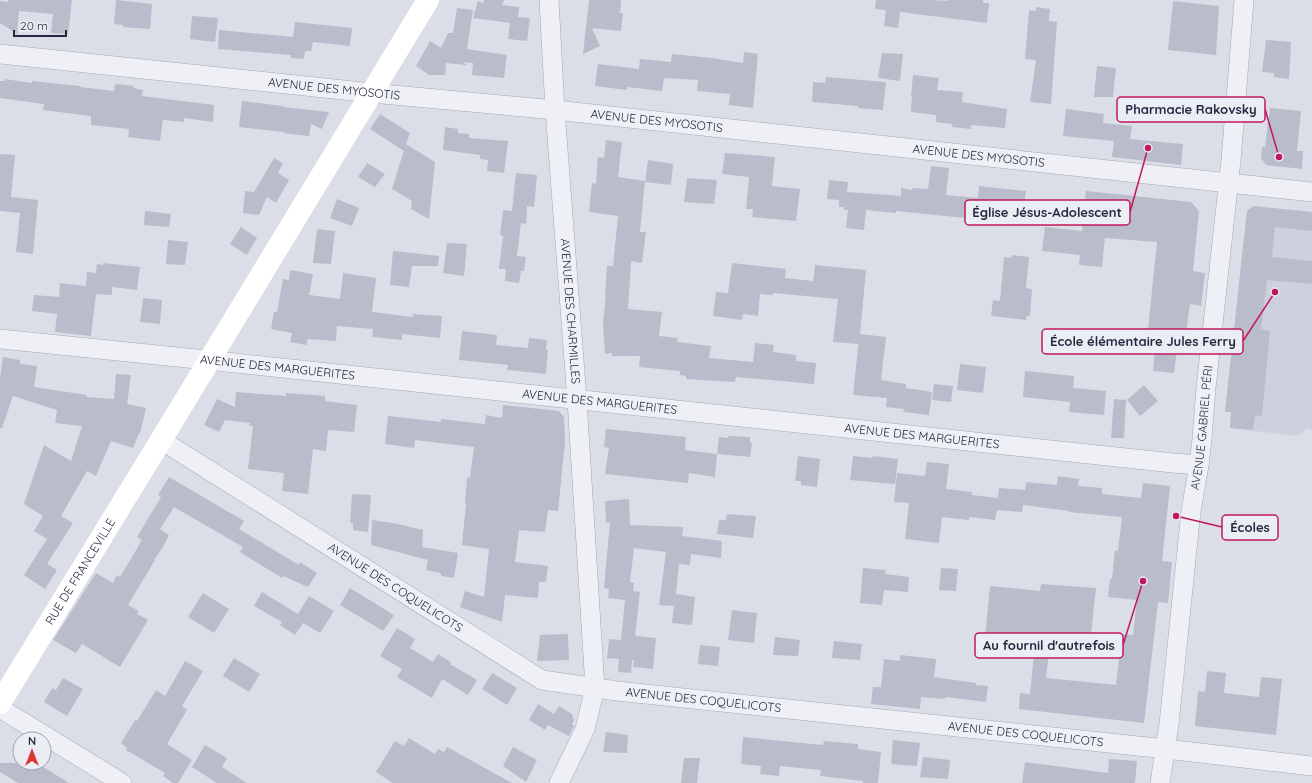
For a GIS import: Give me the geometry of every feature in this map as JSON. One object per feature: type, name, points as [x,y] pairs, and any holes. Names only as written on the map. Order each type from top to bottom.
[{"type":"street","name":"RUE DE FRANCEVILLE","points":[[0,702],[210,360],[428,0]]},
{"type":"street","name":"AVENUE DES CHARMILLES","points":[[549,0],[555,110],[577,400],[595,688],[585,729],[559,783]]},
{"type":"street","name":"AVENUE GABRIEL PÉRI","points":[[1160,783],[1166,749],[1191,511],[1199,464],[1228,184],[1244,0]]},
{"type":"street","name":"AVENUE DES MYOSOTIS","points":[[0,54],[372,93],[555,110],[1312,192]]},
{"type":"street","name":"AVENUE DES MARGUERITES","points":[[0,339],[1173,463],[1199,464]]},
{"type":"street","name":"AVENUE DES COQUELICOTS","points":[[161,440],[542,680],[632,693],[1166,749],[1312,766]]},
{"type":"street","points":[[0,708],[122,783]]},
{"type":"shaded area","points":[[1253,206],[1312,212],[1312,430],[1307,429],[1298,436],[1230,428],[1231,412],[1225,412],[1247,211]]},
{"type":"building","points":[[8,0],[72,0],[68,34],[51,33],[53,14],[19,11],[17,34],[0,23],[0,1],[8,2]]},
{"type":"building","points":[[116,0],[152,4],[150,29],[123,27],[123,25],[114,24]]},
{"type":"building","points":[[484,0],[504,0],[502,5],[519,7],[518,17],[530,18],[527,41],[508,39],[510,23],[473,18],[478,1],[483,3]]},
{"type":"building","points":[[589,0],[621,0],[620,13],[623,13],[621,31],[592,28],[600,46],[583,54]]},
{"type":"building","points":[[876,0],[983,0],[983,3],[989,3],[987,23],[900,12],[898,28],[884,26],[886,10],[875,9]]},
{"type":"building","points":[[1173,1],[1219,6],[1216,55],[1168,50]]},
{"type":"building","points":[[1036,7],[1050,9],[1049,21],[1057,22],[1051,104],[1030,102],[1036,60],[1025,59],[1029,10],[1036,11]]},
{"type":"building","points":[[457,8],[473,10],[467,49],[507,55],[504,78],[472,75],[473,63],[463,62],[467,65],[446,63],[445,75],[429,75],[416,66],[430,41],[441,48],[448,33],[453,33]]},
{"type":"building","points":[[192,16],[218,18],[215,42],[190,39]]},
{"type":"building","points":[[295,22],[352,28],[350,46],[313,42],[311,51],[305,51],[304,59],[291,58],[291,55],[218,49],[219,30],[293,37]]},
{"type":"building","points":[[1266,40],[1291,42],[1289,79],[1274,77],[1274,73],[1262,72]]},
{"type":"building","points":[[744,52],[758,54],[753,108],[729,105],[730,94],[697,91],[698,80],[664,78],[662,91],[627,87],[627,90],[595,86],[598,64],[639,69],[640,59],[671,62],[672,54],[743,63]]},
{"type":"building","points":[[882,53],[903,54],[900,81],[878,78]]},
{"type":"building","points":[[1097,66],[1116,68],[1113,97],[1094,97]]},
{"type":"building","points":[[913,75],[939,78],[937,90],[963,92],[962,102],[1007,109],[1005,128],[971,125],[971,129],[952,127],[952,124],[936,122],[936,115],[911,112]]},
{"type":"building","points":[[826,77],[886,82],[883,110],[812,102],[813,82],[825,83]]},
{"type":"building","points":[[5,79],[32,83],[32,81],[80,86],[114,91],[115,84],[134,86],[133,88],[143,90],[142,96],[214,105],[213,122],[184,118],[184,122],[163,120],[160,141],[128,137],[129,129],[91,125],[91,116],[43,110],[44,104],[0,98],[0,81],[5,81]]},
{"type":"building","points":[[242,101],[329,112],[322,129],[311,124],[309,136],[283,133],[284,132],[239,127]]},
{"type":"building","points":[[1270,108],[1301,111],[1297,151],[1303,151],[1302,169],[1266,165],[1261,158],[1262,147],[1265,147]]},
{"type":"building","points":[[1066,109],[1104,114],[1103,123],[1132,126],[1130,139],[1183,144],[1181,165],[1112,157],[1114,141],[1063,136]]},
{"type":"building","points":[[380,114],[410,133],[406,144],[435,162],[429,219],[411,209],[412,201],[392,189],[404,151],[370,129]]},
{"type":"building","points":[[445,127],[458,129],[458,133],[469,134],[469,138],[508,141],[504,173],[487,171],[488,160],[480,159],[480,155],[443,150]]},
{"type":"building","points":[[606,140],[622,142],[618,177],[645,181],[640,232],[646,232],[642,263],[631,261],[628,309],[662,312],[659,336],[678,338],[677,342],[711,346],[709,358],[753,362],[755,343],[774,345],[773,352],[796,355],[796,361],[816,363],[814,384],[736,377],[735,382],[686,379],[686,376],[680,375],[680,371],[639,367],[640,356],[612,356],[612,353],[605,354],[603,324],[607,266],[613,266],[618,216],[589,212],[592,183],[596,184],[598,157],[604,158]]},
{"type":"building","points":[[725,153],[775,157],[772,186],[800,189],[796,221],[752,217],[753,209],[746,209],[749,177],[722,174]]},
{"type":"building","points":[[0,154],[15,155],[11,197],[38,200],[33,254],[16,252],[20,213],[0,211]]},
{"type":"building","points":[[274,158],[283,163],[278,173],[289,180],[276,203],[267,197],[259,215],[243,213],[245,191],[254,192]]},
{"type":"building","points":[[648,160],[673,164],[671,185],[645,182]]},
{"type":"building","points":[[367,163],[385,174],[375,187],[358,177]]},
{"type":"building","points":[[931,166],[949,168],[946,195],[978,198],[979,186],[1026,191],[1023,217],[976,212],[975,219],[896,211],[896,213],[866,210],[864,230],[846,228],[848,210],[844,210],[844,207],[839,207],[839,200],[827,199],[829,180],[848,182],[847,192],[901,196],[901,188],[912,190],[912,188],[928,189]]},
{"type":"building","points":[[516,173],[537,175],[534,207],[527,206],[526,224],[521,223],[517,256],[526,257],[524,271],[521,271],[519,283],[505,281],[506,269],[499,269],[503,236],[500,235],[503,210],[512,211]]},
{"type":"building","points":[[687,178],[717,180],[714,204],[684,202]]},
{"type":"building","points":[[1086,191],[1191,202],[1199,211],[1193,271],[1205,273],[1201,306],[1190,304],[1186,334],[1180,333],[1174,373],[1153,371],[1156,331],[1148,330],[1157,242],[1105,238],[1102,267],[1079,265],[1080,255],[1042,251],[1045,227],[1082,231]]},
{"type":"building","points":[[337,199],[359,208],[352,226],[330,218]]},
{"type":"building","points":[[1253,206],[1312,212],[1312,231],[1275,227],[1272,257],[1312,261],[1312,284],[1267,280],[1261,329],[1270,331],[1262,416],[1255,415],[1253,430],[1230,428],[1231,412],[1225,412],[1247,211]]},
{"type":"building","points":[[145,211],[171,214],[169,227],[144,225]]},
{"type":"building","points":[[241,227],[257,238],[247,255],[230,244]]},
{"type":"building","points":[[317,229],[335,231],[331,264],[313,263]]},
{"type":"building","points":[[168,240],[188,242],[185,265],[166,264]]},
{"type":"building","points":[[447,243],[467,244],[464,276],[443,273]]},
{"type":"building","points":[[393,251],[439,256],[438,266],[412,266],[409,287],[390,285]]},
{"type":"building","points":[[1012,255],[1029,257],[1026,288],[1032,289],[1030,316],[1027,316],[1026,320],[991,316],[993,300],[1000,301],[1004,257],[1011,258]]},
{"type":"building","points":[[103,263],[140,267],[137,290],[112,287],[112,295],[96,294],[91,336],[55,332],[57,314],[32,311],[34,295],[59,297],[60,283],[86,286],[87,272],[96,273],[97,264],[103,265]]},
{"type":"building","points":[[732,263],[786,269],[785,278],[813,281],[815,265],[866,270],[860,334],[886,337],[881,380],[906,384],[906,388],[932,392],[929,415],[903,412],[904,409],[886,407],[887,398],[853,395],[859,338],[858,344],[833,342],[838,299],[773,293],[773,295],[760,294],[758,316],[743,314],[742,320],[713,316],[716,292],[728,293]]},
{"type":"building","points":[[290,270],[313,274],[309,295],[340,299],[343,273],[376,278],[372,312],[413,317],[413,314],[442,316],[440,338],[402,334],[402,340],[372,337],[373,329],[337,326],[336,341],[308,339],[306,345],[290,342],[292,333],[271,329],[274,312],[277,312],[283,279],[289,280]]},
{"type":"building","points":[[143,298],[162,300],[160,324],[140,322]]},
{"type":"building","points":[[462,331],[497,335],[496,345],[528,348],[529,338],[547,340],[546,350],[548,350],[546,374],[507,370],[508,365],[459,360]]},
{"type":"building","points":[[3,357],[20,360],[20,364],[37,366],[34,387],[87,395],[86,397],[114,399],[116,374],[131,375],[127,404],[146,408],[140,434],[139,433],[133,448],[111,441],[96,476],[87,471],[61,516],[73,523],[47,564],[57,570],[45,589],[24,575],[47,539],[34,531],[43,516],[24,504],[44,445],[71,461],[82,426],[55,423],[57,410],[13,396],[2,428],[0,428],[0,379]]},
{"type":"building","points":[[960,364],[986,367],[983,393],[957,390]]},
{"type":"building","points":[[1025,371],[1074,376],[1073,388],[1106,391],[1104,415],[1069,412],[1070,402],[1023,397]]},
{"type":"building","points":[[934,384],[953,386],[951,402],[932,400]]},
{"type":"building","points":[[1144,385],[1158,401],[1140,416],[1127,400]]},
{"type":"building","points":[[236,392],[286,396],[286,393],[325,396],[325,401],[357,405],[354,432],[328,430],[326,451],[313,449],[308,494],[282,491],[284,473],[248,469],[253,426],[249,426],[250,423],[225,420],[219,432],[204,425],[217,399],[235,407]]},
{"type":"building","points":[[1114,399],[1126,400],[1124,438],[1111,438]]},
{"type":"building","points":[[503,405],[559,411],[564,417],[565,442],[558,511],[548,510],[545,532],[519,530],[515,562],[548,566],[546,582],[539,582],[538,598],[505,595],[502,622],[460,607],[465,591],[484,597],[489,549],[462,545],[467,477],[470,478],[474,447],[415,440],[414,448],[385,444],[388,416],[441,422],[441,419],[485,424],[486,415],[502,418]]},
{"type":"building","points":[[606,429],[686,437],[685,450],[717,454],[715,477],[689,473],[688,483],[605,474],[609,448],[604,447]]},
{"type":"building","points":[[728,436],[750,437],[750,442],[752,444],[750,457],[717,454],[719,437],[728,438]]},
{"type":"building","points":[[798,456],[820,459],[817,487],[801,485],[801,481],[795,481]]},
{"type":"building","points":[[853,456],[872,458],[873,456],[898,459],[895,484],[850,480]]},
{"type":"building","points":[[927,462],[949,464],[946,489],[972,492],[972,495],[998,498],[999,488],[1025,490],[1026,482],[1057,485],[1058,476],[1079,479],[1078,486],[1102,488],[1102,494],[1141,498],[1143,483],[1170,486],[1162,561],[1172,562],[1168,603],[1158,602],[1144,723],[1019,709],[1020,693],[1030,694],[1035,644],[985,638],[990,586],[1040,591],[1041,584],[1096,588],[1089,655],[1049,651],[1046,678],[1116,685],[1122,634],[1133,635],[1137,600],[1108,597],[1110,579],[1112,579],[1115,550],[1118,551],[1122,517],[1069,512],[1023,505],[1022,512],[997,510],[995,520],[969,517],[969,520],[942,517],[939,543],[905,539],[909,503],[894,502],[897,473],[925,476]]},
{"type":"building","points":[[169,477],[244,521],[239,529],[299,565],[300,562],[317,573],[308,587],[283,576],[282,578],[240,552],[243,547],[174,507],[160,529],[169,535],[128,605],[139,611],[137,614],[148,620],[120,667],[82,644],[76,653],[53,640],[96,573],[113,583],[117,575],[120,577],[142,540],[137,537],[161,497],[158,495]]},
{"type":"building","points":[[352,494],[371,495],[368,532],[353,530],[353,523],[350,523]]},
{"type":"building","points":[[629,499],[630,525],[683,527],[682,536],[722,541],[721,558],[691,554],[690,565],[679,564],[676,594],[695,597],[692,625],[672,623],[674,606],[659,605],[666,552],[634,548],[630,582],[634,583],[633,591],[640,592],[635,636],[656,638],[653,669],[633,667],[634,660],[632,660],[631,673],[618,672],[619,659],[607,658],[609,639],[621,640],[625,600],[608,598],[609,589],[604,588],[610,522],[606,523],[605,501]]},
{"type":"building","points":[[727,514],[756,516],[753,538],[717,534],[719,520],[726,520]]},
{"type":"building","points":[[372,520],[423,530],[422,547],[458,553],[454,578],[442,576],[440,573],[426,570],[428,560],[371,545]]},
{"type":"building","points":[[863,568],[886,570],[885,574],[909,577],[908,592],[884,590],[882,605],[860,603]]},
{"type":"building","points":[[941,568],[958,569],[956,591],[939,590]]},
{"type":"building","points":[[350,588],[394,615],[383,631],[340,605]]},
{"type":"building","points":[[262,592],[298,614],[309,596],[334,611],[320,633],[303,623],[295,635],[280,625],[282,622],[254,606]]},
{"type":"building","points":[[203,593],[229,609],[214,633],[188,617]]},
{"type":"building","points":[[732,610],[757,613],[754,643],[728,640]]},
{"type":"building","points":[[397,628],[415,639],[410,648],[433,662],[438,654],[451,662],[450,664],[477,680],[468,695],[442,679],[432,698],[397,677],[402,669],[380,656]]},
{"type":"building","points":[[568,634],[569,660],[537,661],[540,635]]},
{"type":"building","points":[[775,637],[800,640],[798,656],[773,655]]},
{"type":"building","points":[[834,641],[862,644],[860,660],[832,658]]},
{"type":"building","points":[[700,645],[720,647],[718,666],[698,664]]},
{"type":"building","points":[[900,655],[936,659],[934,677],[988,686],[986,702],[946,697],[945,699],[921,697],[920,709],[871,704],[873,687],[881,687],[884,659],[900,661]]},
{"type":"building","points":[[234,658],[260,674],[249,692],[223,676]]},
{"type":"building","points":[[185,661],[203,671],[182,706],[187,710],[167,744],[192,760],[178,783],[173,783],[163,776],[165,773],[126,750],[127,748],[121,743],[135,720],[137,721],[156,690],[165,696]]},
{"type":"building","points":[[1207,671],[1226,673],[1224,693],[1259,697],[1261,677],[1282,679],[1276,735],[1195,726],[1198,691],[1205,692]]},
{"type":"building","points":[[492,673],[517,688],[507,705],[482,689]]},
{"type":"building","points":[[63,678],[83,689],[67,716],[44,702],[52,688],[56,690]]},
{"type":"building","points":[[538,704],[554,714],[559,706],[572,714],[574,721],[572,724],[574,726],[569,736],[548,725],[545,730],[529,720]]},
{"type":"building","points":[[606,732],[628,735],[627,753],[603,752]]},
{"type":"building","points":[[743,737],[823,745],[824,741],[858,744],[858,749],[881,752],[878,783],[863,783],[863,781],[820,776],[821,770],[780,766],[779,776],[760,774],[761,766],[741,764]]},
{"type":"building","points":[[409,738],[435,754],[438,749],[444,752],[447,747],[512,783],[393,783],[376,772],[395,741],[404,746]]},
{"type":"building","points":[[893,740],[920,743],[917,766],[891,764]]},
{"type":"building","points":[[205,745],[227,758],[222,767],[247,783],[217,783],[192,767]]},
{"type":"building","points":[[513,747],[537,760],[526,782],[503,766]]},
{"type":"building","points":[[923,757],[950,760],[948,779],[920,777]]},
{"type":"building","points":[[684,758],[700,758],[697,783],[681,783]]},
{"type":"building","points":[[1109,759],[1137,761],[1135,783],[1022,783],[1025,762],[1108,773]]},
{"type":"building","points":[[0,763],[12,763],[12,771],[50,771],[69,783],[18,783],[0,772]]},
{"type":"place","name":"Église Jésus-Adolescent","points":[[1148,148]]},
{"type":"place","name":"Pharmacie Rakovsky","points":[[1279,157]]},
{"type":"place","name":"École élémentaire Jules Ferry","points":[[1275,292]]},
{"type":"place","name":"Écoles","points":[[1176,516]]},
{"type":"place","name":"Au fournil d'autrefois","points":[[1143,581]]}]
